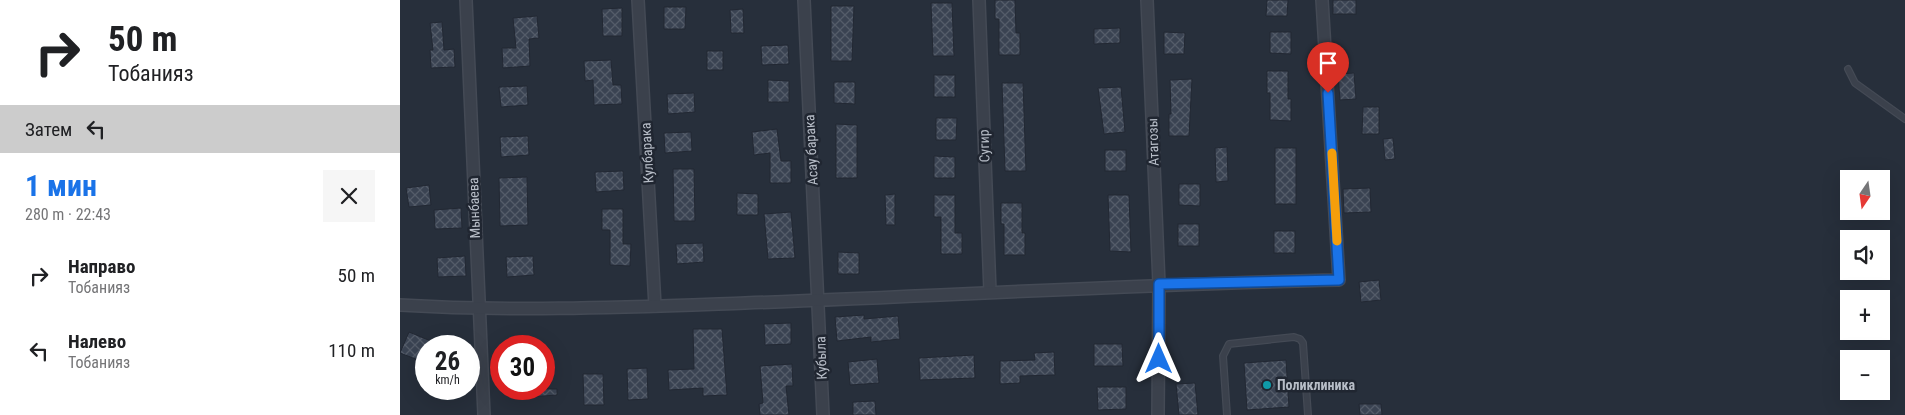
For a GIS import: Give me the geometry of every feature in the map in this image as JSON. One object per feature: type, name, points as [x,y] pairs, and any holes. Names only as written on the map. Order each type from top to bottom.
[{"type":"street","name":"Мынбаева","points":[[466,0],[484,415]]},
{"type":"street","name":"Кулбарака","points":[[638,0],[655,306]]},
{"type":"street","name":"Асау барака","points":[[804,0],[818,300]]},
{"type":"street","name":"Сугир","points":[[979,0],[990,292]]},
{"type":"street","name":"Атагозы","points":[[1147,0],[1159,284],[1158,415]]},
{"type":"street","points":[[400,305],[478,310],[655,306],[1159,284],[1339,280],[1322,0]]},
{"type":"street","name":"Кубыла","points":[[818,300],[823,415]]},
{"type":"lane","points":[[1848,69],[1855,82],[1905,119]]},
{"type":"lane","points":[[1227,415],[1223,356],[1225,347],[1229,344],[1294,337],[1300,339],[1303,343],[1308,415]]},
{"type":"building","points":[[995,0],[1015,0],[1016,33],[1020,33],[1020,55],[999,55],[999,19],[995,19]]},
{"type":"building","points":[[1267,0],[1288,0],[1287,16],[1266,16]]},
{"type":"building","points":[[1333,0],[1356,0],[1356,14],[1333,14]]},
{"type":"building","points":[[931,3],[952,3],[954,56],[933,56]]},
{"type":"building","points":[[831,6],[854,6],[852,61],[831,61]]},
{"type":"building","points":[[664,7],[686,7],[685,29],[664,29]]},
{"type":"building","points":[[622,8],[622,36],[603,36],[602,9]]},
{"type":"building","points":[[743,9],[744,33],[731,33],[730,10]]},
{"type":"building","points":[[537,16],[539,38],[529,39],[530,66],[503,68],[502,48],[516,48],[513,18]]},
{"type":"building","points":[[442,22],[444,50],[454,49],[455,67],[431,68],[430,50],[433,50],[430,23]]},
{"type":"building","points":[[1120,28],[1120,43],[1094,44],[1094,29]]},
{"type":"building","points":[[1164,32],[1185,33],[1184,54],[1164,54]]},
{"type":"building","points":[[1270,32],[1291,32],[1291,54],[1270,53]]},
{"type":"building","points":[[788,45],[789,64],[762,65],[761,46]]},
{"type":"building","points":[[707,51],[723,51],[723,70],[707,70]]},
{"type":"building","points":[[611,60],[613,85],[621,85],[622,104],[594,105],[593,80],[585,81],[584,61]]},
{"type":"building","points":[[1267,71],[1288,71],[1288,99],[1291,99],[1291,121],[1270,120],[1270,93],[1267,93]]},
{"type":"building","points":[[1354,73],[1356,99],[1340,100],[1338,74]]},
{"type":"building","points":[[934,75],[955,75],[955,97],[934,97]]},
{"type":"building","points":[[1192,79],[1189,136],[1169,136],[1169,114],[1171,114],[1170,80]]},
{"type":"building","points":[[768,80],[789,81],[789,102],[768,102]]},
{"type":"building","points":[[834,82],[855,82],[855,104],[834,103]]},
{"type":"building","points":[[1002,83],[1023,83],[1026,171],[1005,171]]},
{"type":"building","points":[[527,86],[528,105],[501,107],[499,87]]},
{"type":"building","points":[[1121,87],[1125,132],[1104,134],[1098,88]]},
{"type":"building","points":[[694,93],[695,112],[668,114],[667,94]]},
{"type":"building","points":[[1363,107],[1379,107],[1379,134],[1362,134]]},
{"type":"building","points":[[936,118],[957,118],[956,140],[936,140]]},
{"type":"building","points":[[836,124],[857,125],[857,178],[836,178]]},
{"type":"building","points":[[777,129],[781,161],[791,161],[791,183],[770,183],[770,153],[754,155],[752,132]]},
{"type":"building","points":[[691,132],[692,151],[665,153],[664,133]]},
{"type":"building","points":[[528,136],[529,155],[501,157],[500,137]]},
{"type":"building","points":[[1393,138],[1395,159],[1385,160],[1383,139]]},
{"type":"building","points":[[1227,147],[1228,181],[1216,182],[1215,148]]},
{"type":"building","points":[[1275,148],[1296,148],[1296,204],[1275,204]]},
{"type":"building","points":[[1105,150],[1126,150],[1126,171],[1105,171]]},
{"type":"building","points":[[934,156],[955,157],[955,178],[934,178]]},
{"type":"building","points":[[673,169],[694,169],[695,221],[674,221]]},
{"type":"building","points":[[623,171],[624,190],[596,192],[595,172]]},
{"type":"building","points":[[527,177],[528,225],[500,226],[499,178]]},
{"type":"building","points":[[1179,184],[1200,184],[1200,206],[1179,205]]},
{"type":"building","points":[[429,185],[431,205],[409,207],[406,188]]},
{"type":"building","points":[[1370,188],[1371,212],[1344,213],[1343,189]]},
{"type":"building","points":[[737,193],[758,194],[758,215],[737,215]]},
{"type":"building","points":[[895,194],[895,225],[886,225],[885,195]]},
{"type":"building","points":[[934,195],[955,195],[955,233],[962,233],[962,254],[941,254],[941,217],[934,217]]},
{"type":"building","points":[[1108,195],[1129,195],[1131,252],[1110,251]]},
{"type":"building","points":[[1001,203],[1022,203],[1022,233],[1025,233],[1025,255],[1004,255],[1004,224],[1001,224]]},
{"type":"building","points":[[461,208],[462,228],[435,229],[434,210]]},
{"type":"building","points":[[602,209],[623,209],[623,244],[631,244],[630,266],[610,265],[610,230],[602,230]]},
{"type":"building","points":[[791,212],[795,258],[768,259],[764,214]]},
{"type":"building","points":[[1178,224],[1199,224],[1199,246],[1178,246]]},
{"type":"building","points":[[1274,231],[1295,231],[1295,253],[1274,253]]},
{"type":"building","points":[[703,243],[704,262],[677,264],[676,244]]},
{"type":"building","points":[[838,252],[859,253],[859,274],[838,274]]},
{"type":"building","points":[[465,256],[466,276],[438,277],[437,258]]},
{"type":"building","points":[[533,256],[534,275],[507,277],[506,257]]},
{"type":"building","points":[[1379,280],[1381,300],[1361,302],[1359,282]]},
{"type":"building","points":[[864,315],[864,319],[898,316],[900,339],[871,342],[871,337],[837,341],[835,317]]},
{"type":"building","points":[[791,323],[791,344],[765,345],[764,324]]},
{"type":"building","points":[[693,329],[722,329],[727,395],[703,396],[703,388],[669,390],[668,370],[694,369]]},
{"type":"building","points":[[409,332],[416,335],[415,359],[400,353]]},
{"type":"building","points":[[1094,344],[1122,344],[1123,366],[1094,366]]},
{"type":"building","points":[[1054,352],[1055,375],[1020,376],[1020,383],[1000,384],[1000,361],[1035,360],[1034,353]]},
{"type":"building","points":[[974,355],[975,378],[920,380],[919,358]]},
{"type":"building","points":[[877,359],[879,383],[850,385],[848,362]]},
{"type":"building","name":"Поликлиника","points":[[1286,360],[1289,407],[1247,410],[1244,363]]},
{"type":"building","points":[[792,364],[793,386],[786,386],[789,415],[760,415],[759,404],[763,403],[760,366]]},
{"type":"building","points":[[647,368],[648,399],[628,400],[627,369]]},
{"type":"building","points":[[583,374],[603,374],[604,405],[584,405]]},
{"type":"building","points":[[1195,383],[1198,415],[1179,415],[1176,384]]},
{"type":"building","points":[[1097,387],[1126,387],[1126,409],[1098,410]]},
{"type":"building","points":[[875,401],[876,415],[853,415],[853,402]]},
{"type":"building","points":[[1359,404],[1381,404],[1382,415],[1360,415]]},
{"type":"slow traffic","points":[[1332,153],[1337,241]]},
{"type":"place","name":"Поликлиника","points":[[1267,385]]},
{"type":"route","points":[[1159,359],[1159,284],[1339,280],[1328,93]]}]
